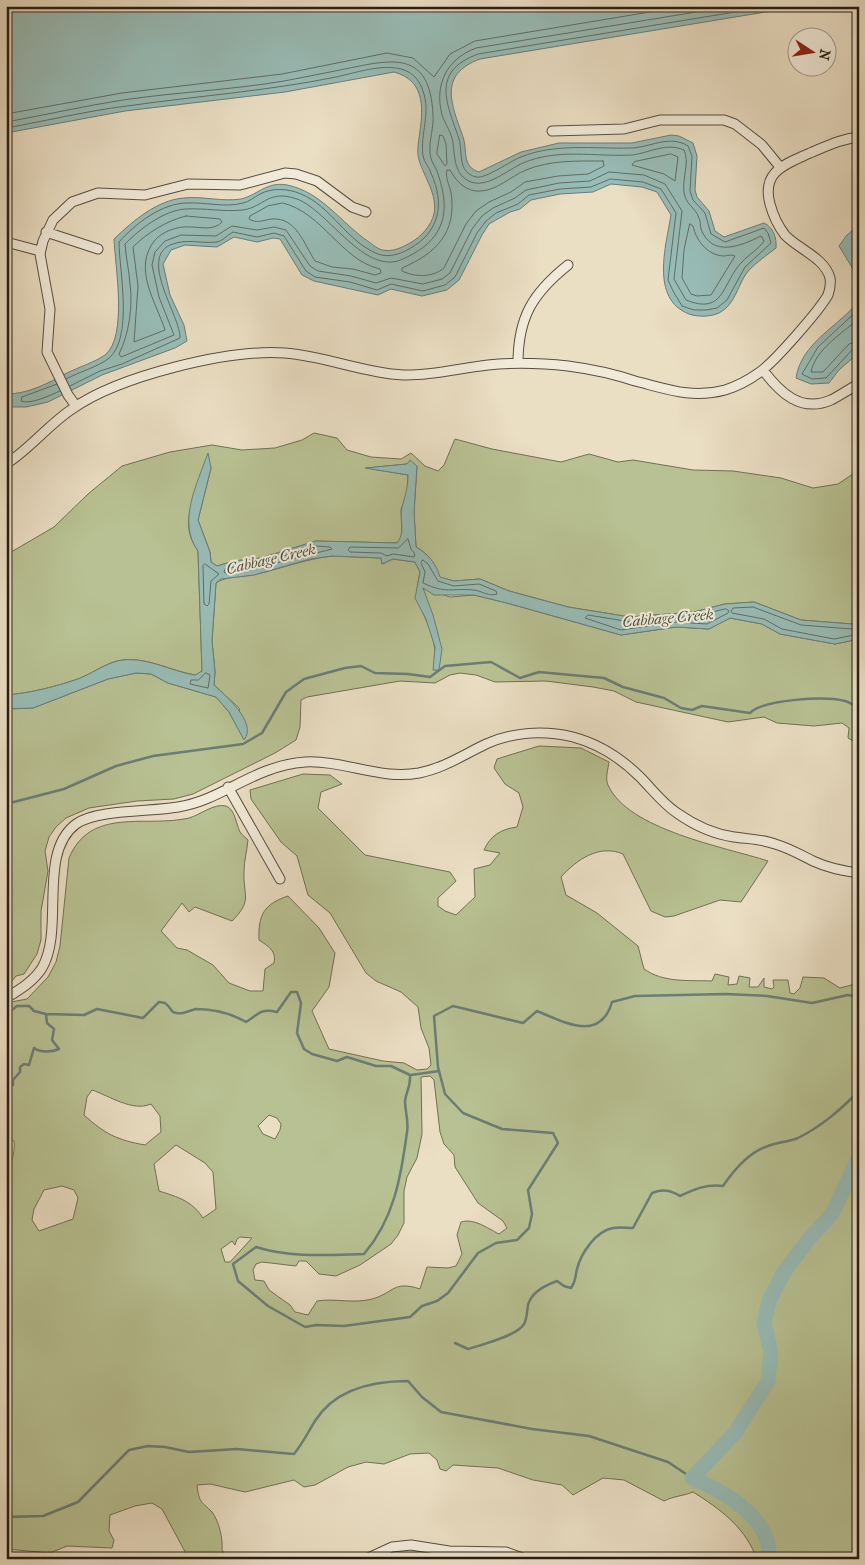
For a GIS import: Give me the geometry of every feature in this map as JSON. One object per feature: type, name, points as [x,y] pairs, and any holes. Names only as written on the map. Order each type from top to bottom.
[{"type":"street","points":[[552,131],[606,131],[660,120],[724,120],[735,124],[762,145],[780,167]]},
{"type":"street","points":[[6,464],[32,445],[76,406],[101,393],[159,372],[200,361],[254,353],[308,356],[401,375],[423,375],[518,363],[570,367],[606,373],[688,394],[726,390],[750,379],[763,370],[784,348],[826,297],[830,285],[825,268],[791,241],[776,220],[768,189],[769,183],[780,167],[828,145],[859,137]]},
{"type":"street","points":[[76,406],[57,375],[47,352],[50,309],[42,275],[40,251],[46,232],[63,209],[87,195],[98,193],[145,195],[188,184],[240,185],[285,174],[296,174],[317,181],[352,207],[366,212]]},
{"type":"street","points":[[46,232],[98,249]]},
{"type":"street","points":[[6,242],[40,251]]},
{"type":"street","points":[[518,363],[520,332],[528,309],[543,288],[568,265]]},
{"type":"street","points":[[763,370],[782,394],[801,403],[815,404],[829,401],[859,384]]},
{"type":"street","points":[[8,997],[35,978],[45,963],[51,935],[58,852],[69,830],[90,817],[179,807],[195,803],[276,766],[308,762],[386,775],[416,774],[443,766],[499,739],[527,733],[557,734],[587,742],[614,755],[641,778],[673,811],[698,826],[731,837],[774,843],[830,867],[859,873]]},
{"type":"street","points":[[228,787],[280,880]]},
{"type":"street","points":[[366,1559],[379,1552],[402,1546],[466,1555],[506,1552],[526,1559]]},
{"type":"green space","points":[[314,433],[337,438],[347,450],[371,457],[401,459],[411,453],[425,466],[438,471],[444,465],[455,439],[492,449],[561,462],[589,454],[618,462],[633,460],[693,470],[733,471],[781,478],[813,488],[838,484],[859,470],[859,619],[852,624],[801,620],[754,602],[725,604],[694,612],[630,617],[568,607],[509,591],[480,579],[454,581],[439,577],[431,559],[416,547],[414,512],[417,466],[407,464],[367,468],[408,475],[407,495],[401,509],[402,537],[397,543],[316,541],[261,558],[234,561],[217,566],[211,562],[210,552],[198,520],[211,468],[194,498],[189,519],[192,540],[198,551],[202,671],[196,675],[137,660],[117,661],[83,677],[60,685],[6,695],[6,555],[54,527],[88,494],[122,466],[170,452],[212,445],[242,450],[275,448],[302,440]]},
{"type":"green space","points":[[332,556],[381,558],[382,564],[393,559],[415,562],[420,572],[418,584],[419,603],[432,636],[423,588],[450,597],[474,595],[621,635],[676,627],[709,629],[730,618],[762,624],[780,634],[835,644],[859,639],[859,744],[848,738],[849,728],[842,723],[814,726],[777,723],[764,717],[728,722],[636,702],[614,691],[593,687],[546,681],[495,682],[476,675],[460,673],[450,675],[435,683],[400,681],[307,697],[301,700],[300,727],[296,740],[275,753],[193,794],[174,799],[137,801],[89,808],[66,818],[56,827],[49,837],[45,851],[48,871],[41,911],[41,940],[37,954],[24,974],[16,976],[6,989],[6,709],[33,708],[108,679],[136,673],[151,674],[168,683],[216,697],[229,712],[244,739],[239,708],[214,685],[215,672],[212,641],[216,583],[229,578],[253,575]],"holes":[[[435,650],[439,670],[434,670]]]},
{"type":"green space","points":[[539,746],[581,748],[609,762],[608,785],[619,801],[635,814],[679,835],[768,861],[741,902],[720,900],[674,916],[665,917],[651,911],[623,854],[614,851],[597,852],[582,859],[567,870],[561,877],[566,895],[597,913],[638,946],[644,969],[660,977],[676,980],[712,981],[715,974],[729,977],[728,985],[737,984],[739,976],[750,978],[749,987],[758,987],[764,978],[764,987],[772,989],[774,987],[773,980],[788,980],[790,993],[794,994],[800,988],[803,977],[824,978],[840,988],[859,983],[859,1559],[761,1559],[761,1556],[755,1554],[744,1534],[729,1518],[693,1492],[664,1501],[624,1480],[603,1478],[573,1495],[562,1485],[533,1480],[498,1468],[453,1465],[446,1471],[440,1469],[437,1460],[429,1453],[410,1454],[384,1464],[366,1462],[348,1467],[315,1485],[304,1487],[294,1480],[245,1492],[210,1484],[197,1485],[201,1501],[217,1520],[222,1550],[227,1559],[189,1559],[162,1509],[152,1503],[135,1506],[110,1515],[109,1531],[114,1540],[112,1548],[67,1546],[50,1553],[6,1549],[6,1185],[13,1157],[14,1141],[6,1136],[6,993],[11,1002],[27,999],[48,977],[56,962],[60,946],[69,858],[79,842],[91,831],[105,825],[121,822],[189,818],[217,806],[226,806],[233,813],[240,832],[248,840],[244,867],[246,898],[243,908],[232,921],[195,907],[189,912],[182,903],[161,931],[177,948],[187,950],[213,965],[229,983],[250,991],[263,991],[265,969],[274,963],[275,959],[271,949],[259,940],[261,917],[273,903],[288,896],[319,928],[335,953],[329,987],[312,1011],[329,1049],[383,1061],[404,1063],[417,1070],[427,1069],[431,1065],[429,1048],[421,1028],[418,1007],[401,992],[376,981],[366,973],[330,913],[308,895],[297,856],[281,842],[251,799],[250,790],[303,774],[330,775],[342,784],[321,792],[318,808],[365,855],[450,872],[456,881],[438,898],[438,906],[456,915],[475,897],[474,869],[490,865],[500,853],[484,850],[486,845],[497,834],[506,829],[517,827],[523,807],[519,793],[505,784],[494,768],[497,759]],"holes":[[[430,1076],[434,1080],[440,1132],[444,1144],[454,1155],[455,1167],[478,1203],[503,1221],[507,1228],[499,1234],[476,1222],[461,1222],[457,1235],[462,1254],[456,1266],[448,1268],[427,1267],[420,1289],[404,1286],[394,1288],[372,1299],[317,1301],[308,1315],[295,1312],[290,1305],[269,1290],[264,1281],[255,1280],[253,1270],[256,1264],[262,1262],[296,1266],[299,1261],[306,1261],[319,1274],[336,1276],[360,1265],[391,1244],[404,1223],[404,1191],[407,1177],[417,1158],[422,1134],[421,1077]],[[92,1090],[129,1105],[144,1106],[151,1104],[160,1116],[161,1132],[145,1145],[112,1135],[98,1127],[84,1115],[87,1097]],[[269,1115],[277,1118],[281,1124],[275,1139],[263,1134],[258,1126]],[[176,1145],[205,1163],[213,1172],[216,1209],[203,1218],[194,1207],[178,1198],[159,1191],[154,1164]],[[62,1186],[74,1190],[78,1198],[73,1219],[39,1231],[32,1220],[34,1209],[44,1190]],[[240,1237],[252,1238],[230,1262],[225,1262],[221,1249],[232,1241],[235,1245]]]},
{"type":"water","points":[[6,6],[802,6],[480,59],[466,66],[458,73],[453,82],[451,92],[455,114],[464,142],[467,162],[473,169],[479,172],[521,152],[559,143],[632,143],[671,135],[679,136],[693,143],[697,156],[695,190],[697,197],[709,211],[715,231],[724,237],[764,223],[774,233],[776,248],[749,270],[733,299],[725,309],[712,315],[696,316],[677,307],[669,297],[665,284],[664,256],[671,215],[657,192],[642,187],[611,184],[593,192],[560,194],[531,200],[520,209],[510,212],[489,224],[459,280],[447,290],[422,296],[391,289],[378,295],[314,281],[302,275],[280,239],[273,238],[257,242],[234,237],[217,247],[185,245],[171,250],[163,264],[170,295],[184,325],[187,341],[175,348],[102,375],[48,402],[26,407],[8,407],[6,394],[23,392],[45,384],[101,358],[112,346],[116,333],[119,300],[114,239],[129,225],[155,207],[184,198],[241,199],[273,185],[287,185],[311,194],[380,249],[393,250],[414,241],[422,234],[431,223],[435,207],[418,155],[422,108],[420,98],[412,82],[405,76],[394,72],[285,92],[125,111],[6,133]]},
{"type":"water","points":[[802,6],[859,6],[859,8],[841,11]]},
{"type":"water","points":[[859,225],[859,272],[853,269],[839,246],[847,235]]},
{"type":"water","points":[[859,301],[859,348],[854,357],[839,370],[829,383],[811,384],[796,378],[799,366],[813,345]]},
{"type":"water","name":"Cabbage Creek","points":[[208,453],[211,468],[198,520],[210,552],[211,562],[217,566],[234,561],[261,558],[316,541],[397,543],[402,530],[401,512],[408,475],[365,468],[407,464],[410,460],[417,466],[414,512],[416,547],[431,559],[440,577],[454,581],[480,579],[509,591],[568,607],[630,617],[694,612],[725,604],[754,602],[801,620],[852,624],[859,619],[859,639],[835,644],[780,634],[762,624],[730,618],[709,629],[676,627],[621,635],[474,595],[434,595],[423,588],[433,615],[442,649],[439,670],[433,670],[435,647],[426,619],[415,598],[420,572],[415,562],[393,559],[382,564],[381,558],[332,556],[310,559],[254,575],[221,579],[216,583],[212,641],[215,672],[214,685],[232,702],[244,718],[247,733],[244,740],[229,712],[216,697],[168,683],[151,674],[136,673],[108,679],[33,708],[6,709],[6,695],[33,691],[69,682],[117,661],[137,660],[195,675],[202,671],[198,551],[192,540],[189,528],[189,515],[194,490]]},
{"type":"waterway","points":[[6,804],[64,789],[116,766],[153,756],[243,744],[262,733],[286,692],[304,679],[345,668],[361,666],[375,673],[430,677],[445,666],[491,662],[520,678],[539,672],[604,678],[623,687],[664,698],[681,708],[692,710],[702,706],[750,713],[757,708],[768,705],[810,699],[845,701],[859,708]]},
{"type":"waterway","points":[[6,971],[9,978],[6,981]]},
{"type":"waterway","points":[[6,1004],[12,1010],[17,1006],[29,1006],[34,1011],[46,1014],[84,1015],[97,1009],[143,1018],[159,1002],[165,1003],[176,1013],[196,1009],[209,1010],[229,1014],[246,1022],[262,1012],[277,1012],[291,992],[297,992],[301,1003],[297,1033],[304,1049],[312,1054],[337,1061],[347,1057],[376,1066],[391,1066],[410,1075],[405,1101],[407,1128],[399,1181],[383,1226],[364,1254],[296,1254],[256,1247],[233,1264],[238,1281],[268,1306],[305,1327],[316,1325],[344,1326],[410,1317],[422,1306],[437,1301],[448,1293],[478,1253],[496,1243],[517,1240],[529,1228],[532,1214],[528,1190],[558,1143],[553,1133],[502,1129],[463,1113],[445,1094],[438,1067],[434,1016],[453,1006],[523,1023],[537,1011],[569,1024],[590,1026],[599,1022],[606,1015],[612,1002],[635,996],[726,994],[767,996],[812,1003],[848,995],[859,997]]},
{"type":"waterway","points":[[6,1089],[13,1085],[13,1080],[20,1072],[20,1067],[24,1064],[29,1065],[34,1048],[46,1052],[59,1049],[52,1040],[54,1029],[47,1023],[46,1014]]},
{"type":"waterway","points":[[411,1075],[439,1071]]},
{"type":"waterway","points":[[455,1343],[468,1349],[499,1339],[521,1328],[526,1320],[528,1305],[532,1297],[544,1287],[557,1281],[571,1288],[575,1281],[579,1263],[595,1238],[607,1230],[633,1228],[652,1193],[666,1191],[680,1196],[701,1188],[723,1186],[748,1157],[768,1146],[795,1139],[807,1133],[845,1105],[859,1091]]},
{"type":"waterway","points":[[769,1559],[768,1545],[763,1531],[755,1519],[731,1499],[692,1478],[735,1433],[768,1381],[771,1352],[764,1323],[769,1301],[784,1272],[808,1240],[832,1214],[859,1157]]},
{"type":"waterway","points":[[6,1517],[43,1516],[78,1502],[129,1450],[148,1446],[189,1452],[237,1449],[294,1454],[323,1410],[333,1401],[356,1389],[395,1381],[408,1381],[422,1397],[441,1412],[532,1429],[589,1436],[668,1462],[692,1478]]}]
